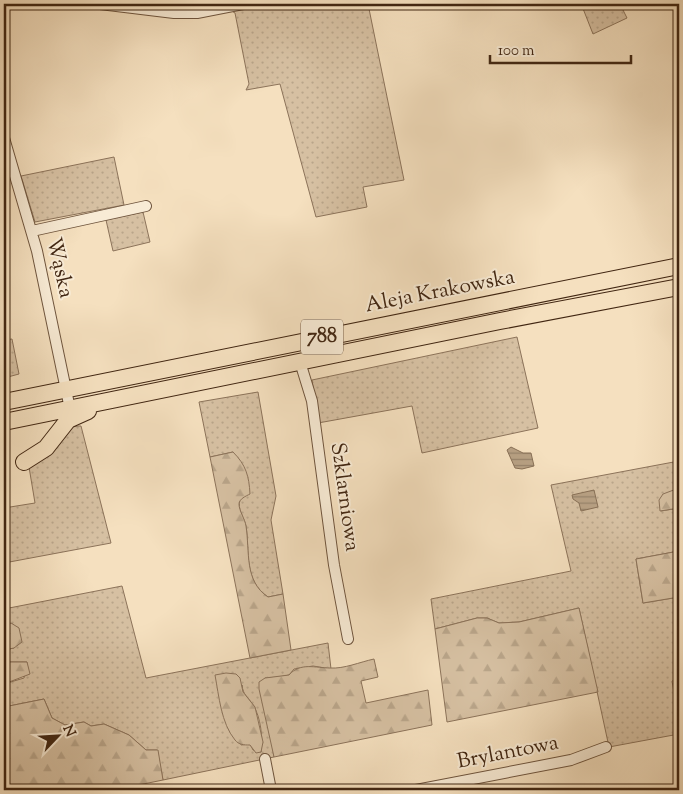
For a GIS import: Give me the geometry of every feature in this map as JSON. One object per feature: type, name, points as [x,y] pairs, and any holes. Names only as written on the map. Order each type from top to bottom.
[{"type":"main road","name":"Aleja Krakowska","points":[[4,402],[679,266]]},
{"type":"main road","name":"Aleja Krakowska","points":[[4,422],[679,287]]},
{"type":"main road","points":[[24,462],[46,448],[68,420],[110,400]]},
{"type":"street","points":[[100,4],[174,13],[197,13],[243,4]]},
{"type":"street","name":"Wąska","points":[[4,141],[32,231],[70,408]]},
{"type":"street","points":[[32,231],[146,206]]},
{"type":"street","name":"Szklarniowa","points":[[300,362],[312,401],[334,565],[348,638]]},
{"type":"street","name":"Brylantowa","points":[[416,790],[571,760],[606,747]]},
{"type":"street","points":[[265,759],[271,790]]},
{"type":"green space","points":[[263,4],[298,4],[299,6],[368,4],[404,180],[363,187],[367,207],[316,217],[280,84],[246,90],[249,84],[235,13],[230,10]]},
{"type":"green space","points":[[586,4],[620,4],[627,18],[593,34],[582,6]]},
{"type":"green space","points":[[114,157],[124,205],[35,222],[21,176]]},
{"type":"green space","points":[[143,212],[150,242],[113,251],[106,220]]},
{"type":"green space","points":[[517,337],[538,428],[422,453],[412,406],[318,423],[312,380]]},
{"type":"green space","points":[[12,339],[19,374],[4,378],[4,340]]},
{"type":"green space","points":[[258,392],[276,496],[271,520],[283,594],[268,597],[260,590],[251,574],[246,526],[239,507],[240,500],[233,452],[210,457],[199,402]]},
{"type":"green space","points":[[81,426],[111,543],[4,563],[4,544],[7,543],[4,526],[4,508],[35,503],[29,467],[65,428]]},
{"type":"green space","points":[[233,452],[244,466],[249,482],[250,494],[241,499],[239,504],[246,526],[248,556],[252,574],[255,583],[268,597],[283,594],[291,650],[250,658],[210,457]]},
{"type":"green space","points":[[679,461],[679,488],[661,511],[679,508],[679,551],[636,559],[643,603],[679,597],[679,640],[674,641],[679,660],[679,679],[672,681],[676,703],[679,702],[679,734],[609,747],[579,608],[519,622],[499,623],[487,618],[477,618],[435,629],[431,599],[571,571],[551,485]]},
{"type":"green space","points":[[679,488],[679,508],[660,511],[659,500],[663,494]]},
{"type":"green space","points":[[679,551],[679,597],[643,603],[636,559]]},
{"type":"green space","points":[[122,586],[146,678],[328,643],[331,669],[313,666],[294,669],[289,675],[265,678],[274,757],[163,780],[157,750],[146,750],[129,735],[104,724],[91,726],[84,722],[65,725],[52,718],[44,699],[4,707],[4,684],[24,678],[27,662],[4,662],[4,650],[14,648],[13,624],[4,626],[4,609]],"holes":[[[242,685],[256,710],[260,722],[261,752],[253,750],[250,744],[241,745]]]},
{"type":"green space","points":[[579,608],[598,692],[447,722],[435,629],[477,618],[487,618],[499,623],[519,622]]},
{"type":"green space","points":[[11,623],[19,628],[22,642],[14,648],[4,650],[4,626]]},
{"type":"green space","points":[[374,659],[378,677],[361,681],[366,703],[428,690],[432,725],[274,757],[259,682],[265,678],[289,675],[298,668],[303,667],[341,667]]},
{"type":"green space","points":[[4,662],[27,662],[30,674],[4,684]]},
{"type":"green space","points":[[236,674],[240,678],[243,692],[255,707],[263,742],[261,752],[256,753],[250,745],[237,742],[230,733],[221,709],[215,675]]},
{"type":"green space","points":[[44,699],[52,718],[65,725],[84,722],[91,726],[104,724],[129,735],[146,750],[158,750],[163,780],[114,790],[4,790],[4,707]]},
{"type":"shaded area","points":[[511,447],[523,453],[531,453],[534,466],[522,469],[515,468],[507,450]]},
{"type":"shaded area","points":[[594,490],[598,507],[581,511],[579,503],[573,499],[572,495]]}]
